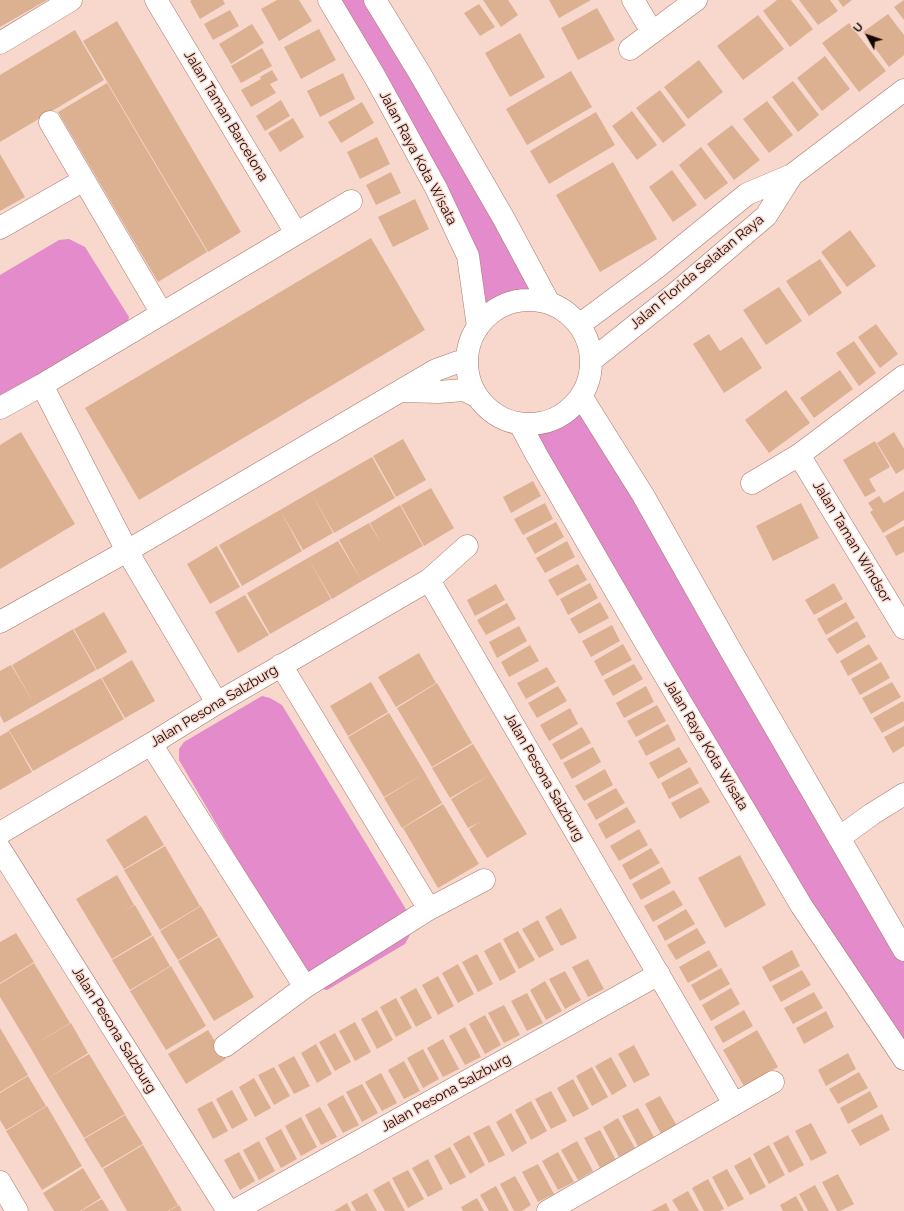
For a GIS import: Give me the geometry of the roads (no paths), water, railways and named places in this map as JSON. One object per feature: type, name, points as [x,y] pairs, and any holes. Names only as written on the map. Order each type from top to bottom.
[{"type":"street","points":[[0,43],[70,0]]},
{"type":"street","name":"Jalan Taman Barcelona","points":[[156,0],[296,233]]},
{"type":"street","name":"Jalan Raya Kota Wisata","points":[[329,0],[379,84],[436,188],[468,256],[478,327]]},
{"type":"street","points":[[375,0],[419,72],[504,219],[549,303]]},
{"type":"street","points":[[633,0],[652,32]]},
{"type":"street","points":[[630,49],[696,0]]},
{"type":"street","name":"Jalan Florida Selatan Raya","points":[[580,325],[656,268],[747,194],[792,175],[904,90]]},
{"type":"street","points":[[50,122],[161,312]]},
{"type":"street","name":"Jalan Florida Selatan Raya","points":[[592,360],[676,293],[766,216],[792,175]]},
{"type":"street","points":[[0,228],[84,180]]},
{"type":"street","points":[[0,408],[42,385],[161,312],[351,200]]},
{"type":"street","points":[[530,300],[549,303],[566,311],[580,325],[588,341],[592,360],[589,379],[582,396],[570,409],[555,419],[538,424],[520,424],[503,419],[488,409],[476,396],[469,380],[466,362],[469,344],[478,327],[492,312],[510,303],[530,300]]},
{"type":"street","points":[[0,622],[127,551],[436,370],[458,362],[466,362]]},
{"type":"street","points":[[752,483],[799,455],[904,376]]},
{"type":"street","points":[[42,385],[127,551],[217,702]]},
{"type":"street","points":[[401,391],[438,392],[464,390],[476,396]]},
{"type":"street","points":[[582,396],[643,494],[904,950]]},
{"type":"street","name":"Jalan Raya Kota Wisata","points":[[520,424],[648,647],[801,905],[904,1058]]},
{"type":"street","name":"Jalan Taman Windsor","points":[[799,455],[904,628]]},
{"type":"street","name":"Jalan Pesona Salzburg","points":[[0,833],[151,744],[217,702],[429,580],[467,546]]},
{"type":"street","name":"Jalan Pesona Salzburg","points":[[429,580],[734,1104]]},
{"type":"street","points":[[281,665],[429,909]]},
{"type":"street","points":[[151,744],[305,987]]},
{"type":"street","points":[[839,838],[872,814],[904,794]]},
{"type":"street","name":"Jalan Pesona Salzburg","points":[[0,849],[228,1211]]},
{"type":"street","points":[[225,1046],[305,987],[429,909],[484,880]]},
{"type":"street","name":"Jalan Pesona Salzburg","points":[[234,1211],[659,974]]},
{"type":"street","points":[[548,1211],[773,1082]]},
{"type":"street","points":[[0,1182],[17,1211]]}]
